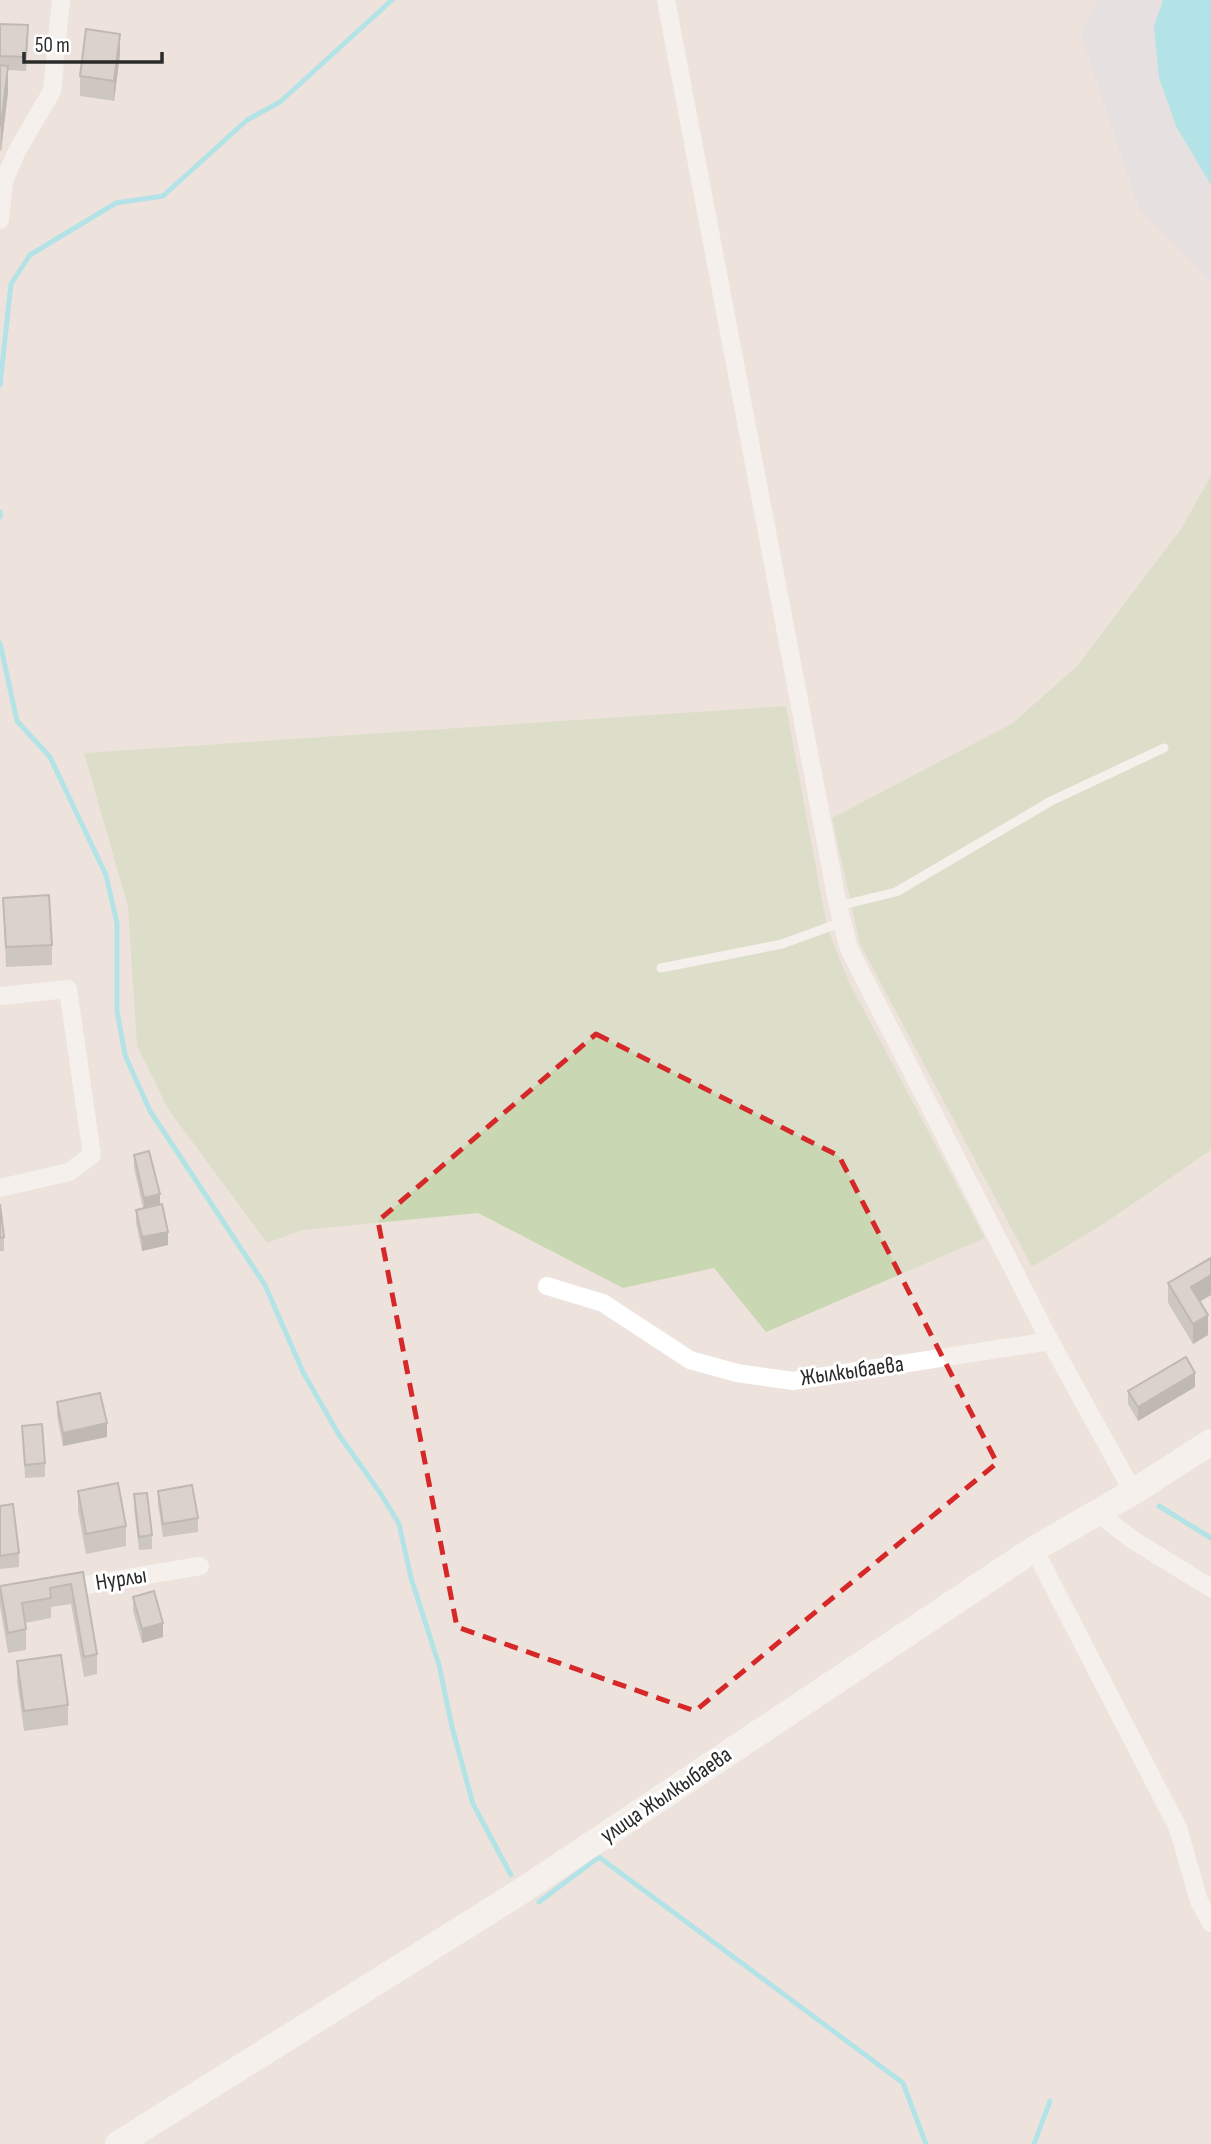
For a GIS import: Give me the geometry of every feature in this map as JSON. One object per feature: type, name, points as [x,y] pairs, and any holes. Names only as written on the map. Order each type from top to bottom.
[{"type":"main road","name":"улица Жылкыбаева","points":[[118,2144],[517,1894],[1034,1549],[1133,1492],[1211,1442]]},
{"type":"street","points":[[0,220],[4,181],[17,151],[52,91],[61,0]]},
{"type":"street","points":[[666,0],[840,914],[849,949],[1050,1341],[1133,1492]]},
{"type":"street","points":[[0,996],[68,989],[92,1155],[69,1172],[0,1188]]},
{"type":"street","name":"Жылкыбаева","points":[[547,1286],[603,1303],[690,1360],[737,1373],[793,1381],[1050,1341]]},
{"type":"street","points":[[1096,1512],[1133,1540],[1211,1588]]},
{"type":"street","points":[[1034,1549],[1178,1828],[1199,1901],[1211,1923]]},
{"type":"street","name":"Нурлы","points":[[39,1593],[200,1566]]},
{"type":"lane","points":[[662,968],[782,944],[840,914],[896,892],[1051,801],[1164,748]]},
{"type":"highlighted area","points":[[596,1034],[839,1156],[997,1463],[695,1711],[457,1627],[378,1221]]},
{"type":"shaded area","points":[[1098,0],[1211,0],[1211,282],[1139,210],[1081,34]]},
{"type":"green space","points":[[1211,476],[1211,1150],[1105,1223],[1032,1267],[860,944],[832,818],[1013,723],[1077,666],[1181,529]]},
{"type":"green space","points":[[786,706],[827,927],[849,982],[985,1238],[766,1332],[714,1268],[623,1288],[478,1213],[303,1230],[267,1243],[168,1109],[137,1046],[128,907],[84,753]]},
{"type":"water","points":[[1163,0],[1211,0],[1211,185],[1177,128],[1159,78],[1154,26]]},
{"type":"building","points":[[0,24],[28,25],[26,57],[0,56]]},
{"type":"building","points":[[86,29],[120,34],[114,81],[80,76]]},
{"type":"building","points":[[0,65],[8,66],[1,125],[0,125]]},
{"type":"building","points":[[49,895],[52,945],[6,947],[3,898]]},
{"type":"building","points":[[149,1151],[160,1194],[144,1198],[134,1155]]},
{"type":"building","points":[[0,1204],[4,1237],[0,1238]]},
{"type":"building","points":[[162,1204],[168,1232],[142,1237],[136,1210]]},
{"type":"building","points":[[1211,1258],[1211,1275],[1191,1287],[1208,1315],[1193,1324],[1168,1283]]},
{"type":"building","points":[[1186,1357],[1195,1373],[1138,1407],[1128,1391]]},
{"type":"building","points":[[100,1393],[107,1423],[63,1433],[57,1402]]},
{"type":"building","points":[[42,1424],[45,1463],[25,1465],[22,1426]]},
{"type":"building","points":[[118,1483],[126,1526],[86,1534],[78,1491]]},
{"type":"building","points":[[192,1485],[198,1518],[163,1524],[158,1491]]},
{"type":"building","points":[[147,1493],[152,1535],[139,1537],[134,1494]]},
{"type":"building","points":[[13,1504],[19,1553],[0,1556],[0,1506]]},
{"type":"building","points":[[83,1572],[97,1654],[84,1657],[71,1584],[50,1588],[51,1598],[22,1603],[26,1629],[8,1633],[0,1586]]},
{"type":"building","points":[[154,1591],[163,1623],[142,1629],[133,1597]]},
{"type":"building","points":[[61,1655],[68,1705],[24,1711],[17,1661]]},
{"type":"waterway","points":[[0,385],[11,284],[30,255],[116,203],[163,196],[247,120],[280,102],[392,0]]},
{"type":"waterway","points":[[0,512],[0,517]]},
{"type":"waterway","points":[[0,643],[17,721],[50,757],[106,875],[117,923],[117,1011],[125,1055],[150,1111],[265,1285],[303,1372],[339,1435],[399,1524],[411,1578],[439,1665],[452,1727],[473,1804],[511,1875]]},
{"type":"waterway","points":[[1159,1506],[1211,1538]]},
{"type":"waterway","points":[[539,1902],[599,1857],[903,2083],[926,2144]]},
{"type":"waterway","points":[[1034,2144],[1050,2101]]}]
